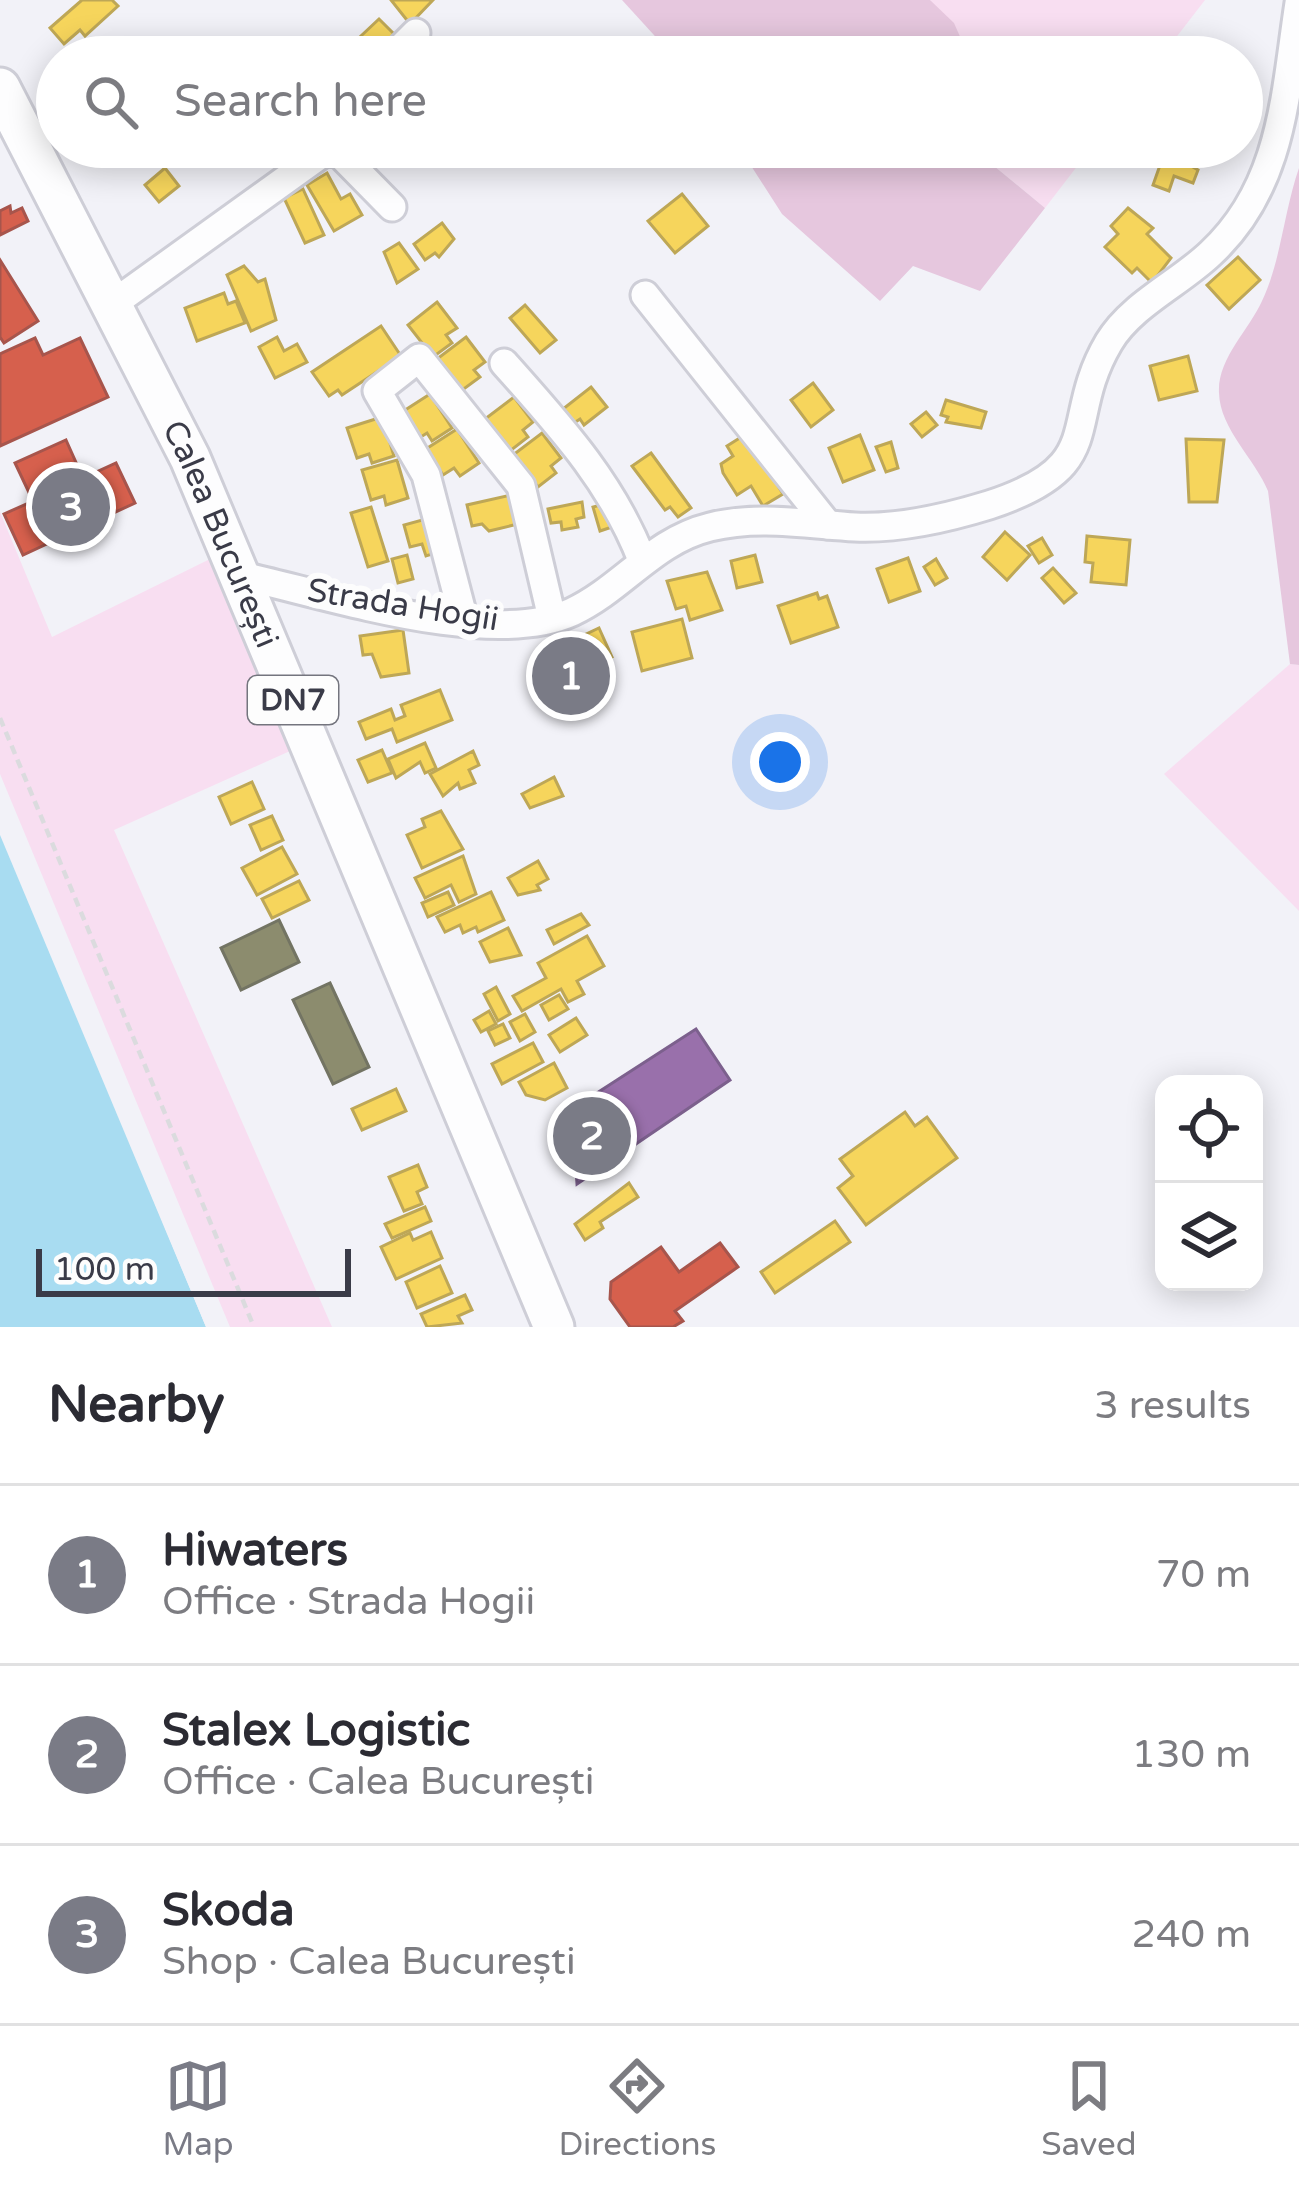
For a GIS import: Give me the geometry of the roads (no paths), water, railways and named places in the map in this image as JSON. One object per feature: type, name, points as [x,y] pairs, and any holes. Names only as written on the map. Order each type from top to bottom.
[{"type":"highway","name":"Calea București","points":[[0,88],[36,156]]},
{"type":"highway","name":"Calea București","points":[[42,168],[114,303],[242,576],[554,1327]]},
{"type":"street","name":"Strada Hogii","points":[[242,576],[464,620],[552,618],[588,604],[642,560],[683,535],[712,526],[742,521],[883,526],[986,506],[1035,485],[1066,460],[1083,432],[1098,364],[1111,338],[1135,312],[1212,253],[1250,207],[1266,176],[1288,94],[1299,2]]},
{"type":"street","points":[[413,36],[416,33]]},
{"type":"street","points":[[114,303],[300,168]]},
{"type":"street","points":[[353,168],[392,208]]},
{"type":"street","points":[[645,295],[828,525]]},
{"type":"street","points":[[464,620],[426,476],[377,391],[419,358],[521,485],[552,618]]},
{"type":"street","points":[[504,363],[582,451],[625,516],[642,560]]},
{"type":"water","points":[[0,835],[206,1327],[0,1327]]},
{"type":"place","name":"Skoda","points":[[71,507]]},
{"type":"place","name":"Hiwaters","points":[[571,676]]},
{"type":"place","name":"Stalex Logistic","points":[[592,1136]]}]
